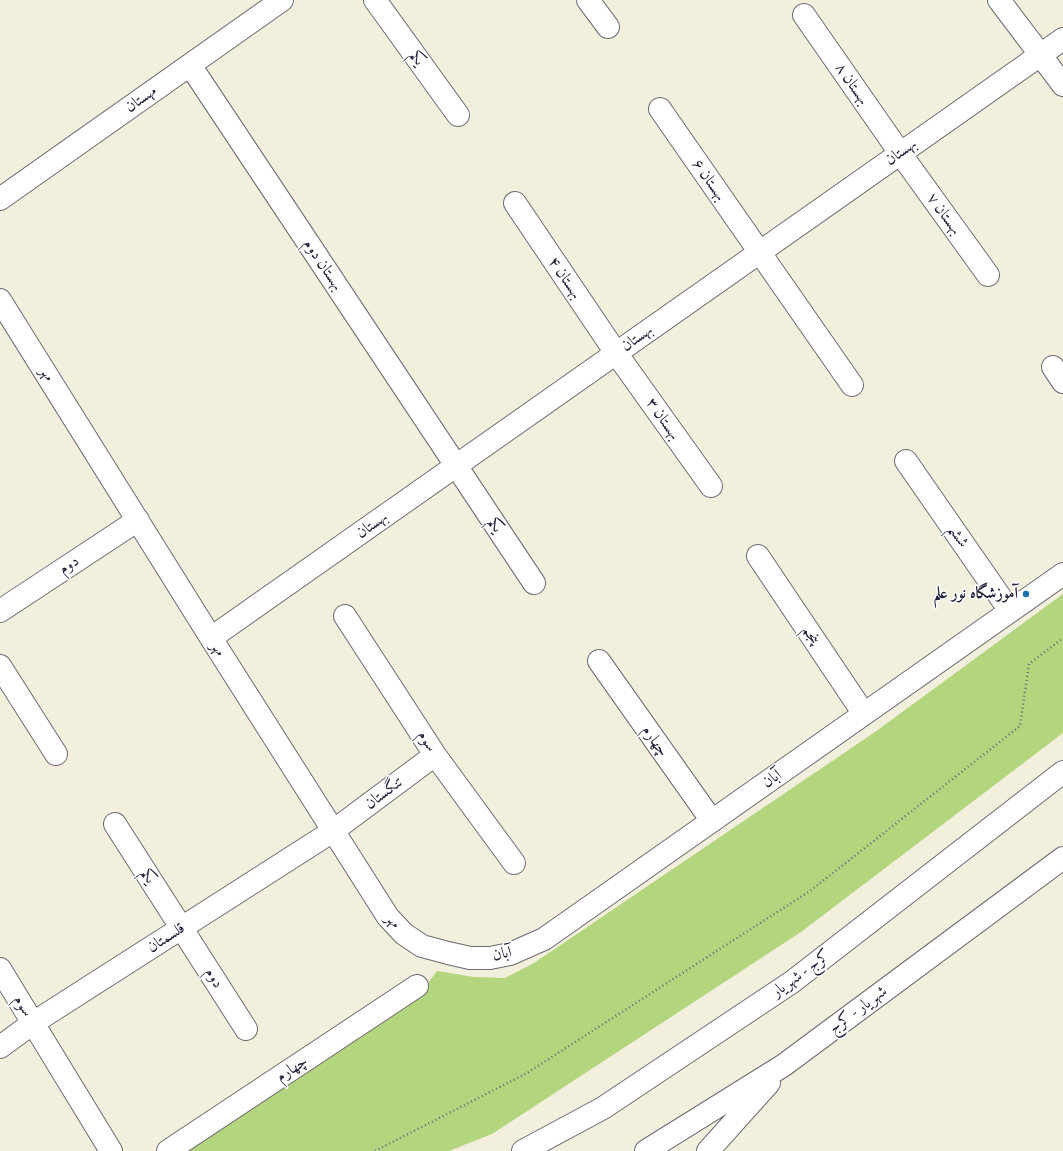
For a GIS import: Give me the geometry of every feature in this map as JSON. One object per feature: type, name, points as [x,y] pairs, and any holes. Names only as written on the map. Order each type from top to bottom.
[{"type":"street","name":"مهستان","points":[[0,198],[282,0]]},
{"type":"street","name":"یکم","points":[[375,0],[458,115]]},
{"type":"street","points":[[588,0],[608,27]]},
{"type":"street","points":[[999,0],[1063,86]]},
{"type":"street","name":"بهستان ۸","points":[[804,15],[900,153]]},
{"type":"street","name":"بهستان","points":[[211,638],[1063,39]]},
{"type":"street","name":"بهستان دوم","points":[[190,65],[456,466]]},
{"type":"street","name":"بهستان ۶","points":[[660,109],[759,252]]},
{"type":"street","name":"بهستان ۷","points":[[900,153],[988,275]]},
{"type":"street","name":"بهستان ۴","points":[[515,203],[616,353]]},
{"type":"street","points":[[759,252],[852,385]]},
{"type":"street","name":"مهر","points":[[0,300],[211,638],[388,917],[404,934],[422,946],[470,958]]},
{"type":"street","name":"بهستان ۳","points":[[616,353],[711,486]]},
{"type":"street","name":"ششم","points":[[906,461],[1010,611]]},
{"type":"street","name":"یکم","points":[[456,466],[534,583]]},
{"type":"street","name":"دوم","points":[[0,611],[138,520]]},
{"type":"street","name":"پنجم","points":[[758,556],[864,714]]},
{"type":"street","name":"آبان","points":[[470,958],[490,958],[510,954],[544,939],[1063,574]]},
{"type":"street","name":"سوم","points":[[345,616],[435,755],[514,863]]},
{"type":"street","name":"چهارم","points":[[599,660],[712,821]]},
{"type":"street","points":[[0,666],[56,754]]},
{"type":"street","name":"تنگستان","points":[[333,831],[435,755]]},
{"type":"street","name":"کرج - شهریار","points":[[522,1151],[603,1108],[792,982],[1063,772]]},
{"type":"street","name":"یکم","points":[[115,824],[182,928]]},
{"type":"street","name":"قلسمتان","points":[[0,1047],[33,1023],[333,831]]},
{"type":"street","name":"شهریار - کرج","points":[[646,1151],[784,1065],[1063,858]]},
{"type":"street","name":"دوم","points":[[182,928],[246,1029]]},
{"type":"street","name":"سوم","points":[[0,969],[33,1023]]},
{"type":"street","name":"چهارم","points":[[168,1151],[417,986]]},
{"type":"street","points":[[33,1023],[111,1151]]},
{"type":"street","points":[[708,1151],[784,1065]]},
{"type":"path","points":[[375,1151],[527,1073],[810,891],[1020,726],[1029,664],[1063,638]]},
{"type":"green space","points":[[1063,594],[1063,733],[801,932],[492,1134],[449,1151],[179,1151],[425,987],[437,971],[474,977],[505,978],[534,963],[875,732]]},
{"type":"place","name":"آموزشگاه نور علم","points":[[1026,594]]}]
